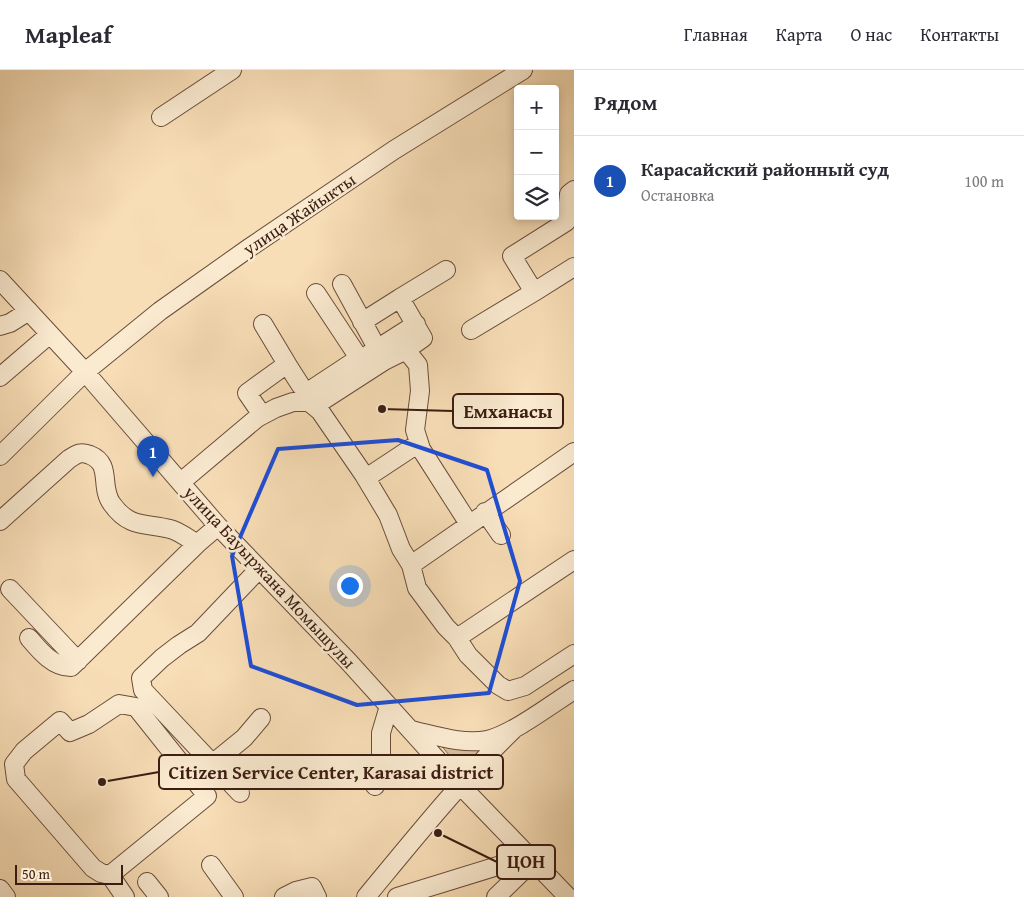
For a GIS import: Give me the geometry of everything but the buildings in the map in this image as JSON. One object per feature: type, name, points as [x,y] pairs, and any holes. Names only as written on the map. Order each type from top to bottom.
[{"type":"street","points":[[161,117],[232,70]]},
{"type":"street","name":"улица Жайыкты","points":[[0,456],[85,372],[160,312],[249,248],[394,150],[523,70]]},
{"type":"street","points":[[534,292],[512,256],[566,222],[569,194],[574,190]]},
{"type":"street","points":[[471,330],[574,267]]},
{"type":"street","points":[[362,322],[446,270]]},
{"type":"street","name":"улица Бауыржана Момышулы","points":[[0,280],[85,372],[218,526],[389,706],[460,785],[568,897]]},
{"type":"street","points":[[342,284],[381,355]]},
{"type":"street","points":[[316,293],[359,358]]},
{"type":"street","points":[[180,482],[256,418],[303,397],[359,358],[406,350],[424,338],[400,298]]},
{"type":"street","points":[[0,326],[10,323],[28,311]]},
{"type":"street","points":[[263,324],[287,364],[303,397],[320,411],[366,478],[388,515],[401,549],[411,565],[416,588],[446,627],[457,638],[468,655],[498,685],[508,691],[525,686],[574,654]]},
{"type":"street","points":[[303,397],[322,401],[381,355],[416,324]]},
{"type":"street","points":[[0,377],[50,334]]},
{"type":"street","points":[[406,350],[418,365],[420,391],[415,430],[421,449],[469,524]]},
{"type":"street","points":[[262,415],[247,393],[287,364]]},
{"type":"street","points":[[366,478],[419,443]]},
{"type":"street","points":[[411,565],[574,452]]},
{"type":"street","points":[[0,521],[69,459],[79,453],[88,454],[99,459],[104,466],[106,496],[112,505],[128,520],[134,523],[172,529],[197,544]]},
{"type":"street","points":[[485,512],[501,535]]},
{"type":"street","points":[[29,638],[44,654],[57,664],[71,667],[197,544],[218,526]]},
{"type":"street","points":[[457,638],[574,560]]},
{"type":"street","points":[[240,793],[143,690],[141,678],[168,654],[198,633],[259,569]]},
{"type":"street","points":[[10,589],[78,661]]},
{"type":"street","points":[[410,730],[470,741],[488,740],[515,728],[574,690]]},
{"type":"street","points":[[110,875],[207,796],[136,707],[119,704],[89,724],[70,732],[60,721],[24,751],[14,764],[16,779],[92,868],[110,875],[126,897]]},
{"type":"street","points":[[375,786],[381,756],[381,733],[389,706]]},
{"type":"street","points":[[212,764],[244,738],[261,718]]},
{"type":"street","points":[[366,897],[460,785],[515,728]]},
{"type":"street","points":[[505,894],[532,858]]},
{"type":"street","points":[[397,897],[532,858]]},
{"type":"street","points":[[210,865],[234,897]]},
{"type":"street","points":[[148,882],[159,897]]},
{"type":"street","points":[[284,897],[296,891],[312,887],[317,897]]},
{"type":"street","points":[[0,889],[6,897]]},
{"type":"highlighted area","points":[[398,440],[487,470],[520,581],[489,693],[357,705],[251,666],[232,556],[278,449]]},
{"type":"shaded area","points":[[439,743],[482,749],[460,768]]},
{"type":"place","name":"Емханасы","points":[[382,409]]},
{"type":"place","name":"Карасайский районный суд","points":[[153,477]]},
{"type":"place","name":"Citizen Service Center, Karasai district","points":[[102,782]]},
{"type":"place","name":"ЦОН","points":[[438,833]]}]
